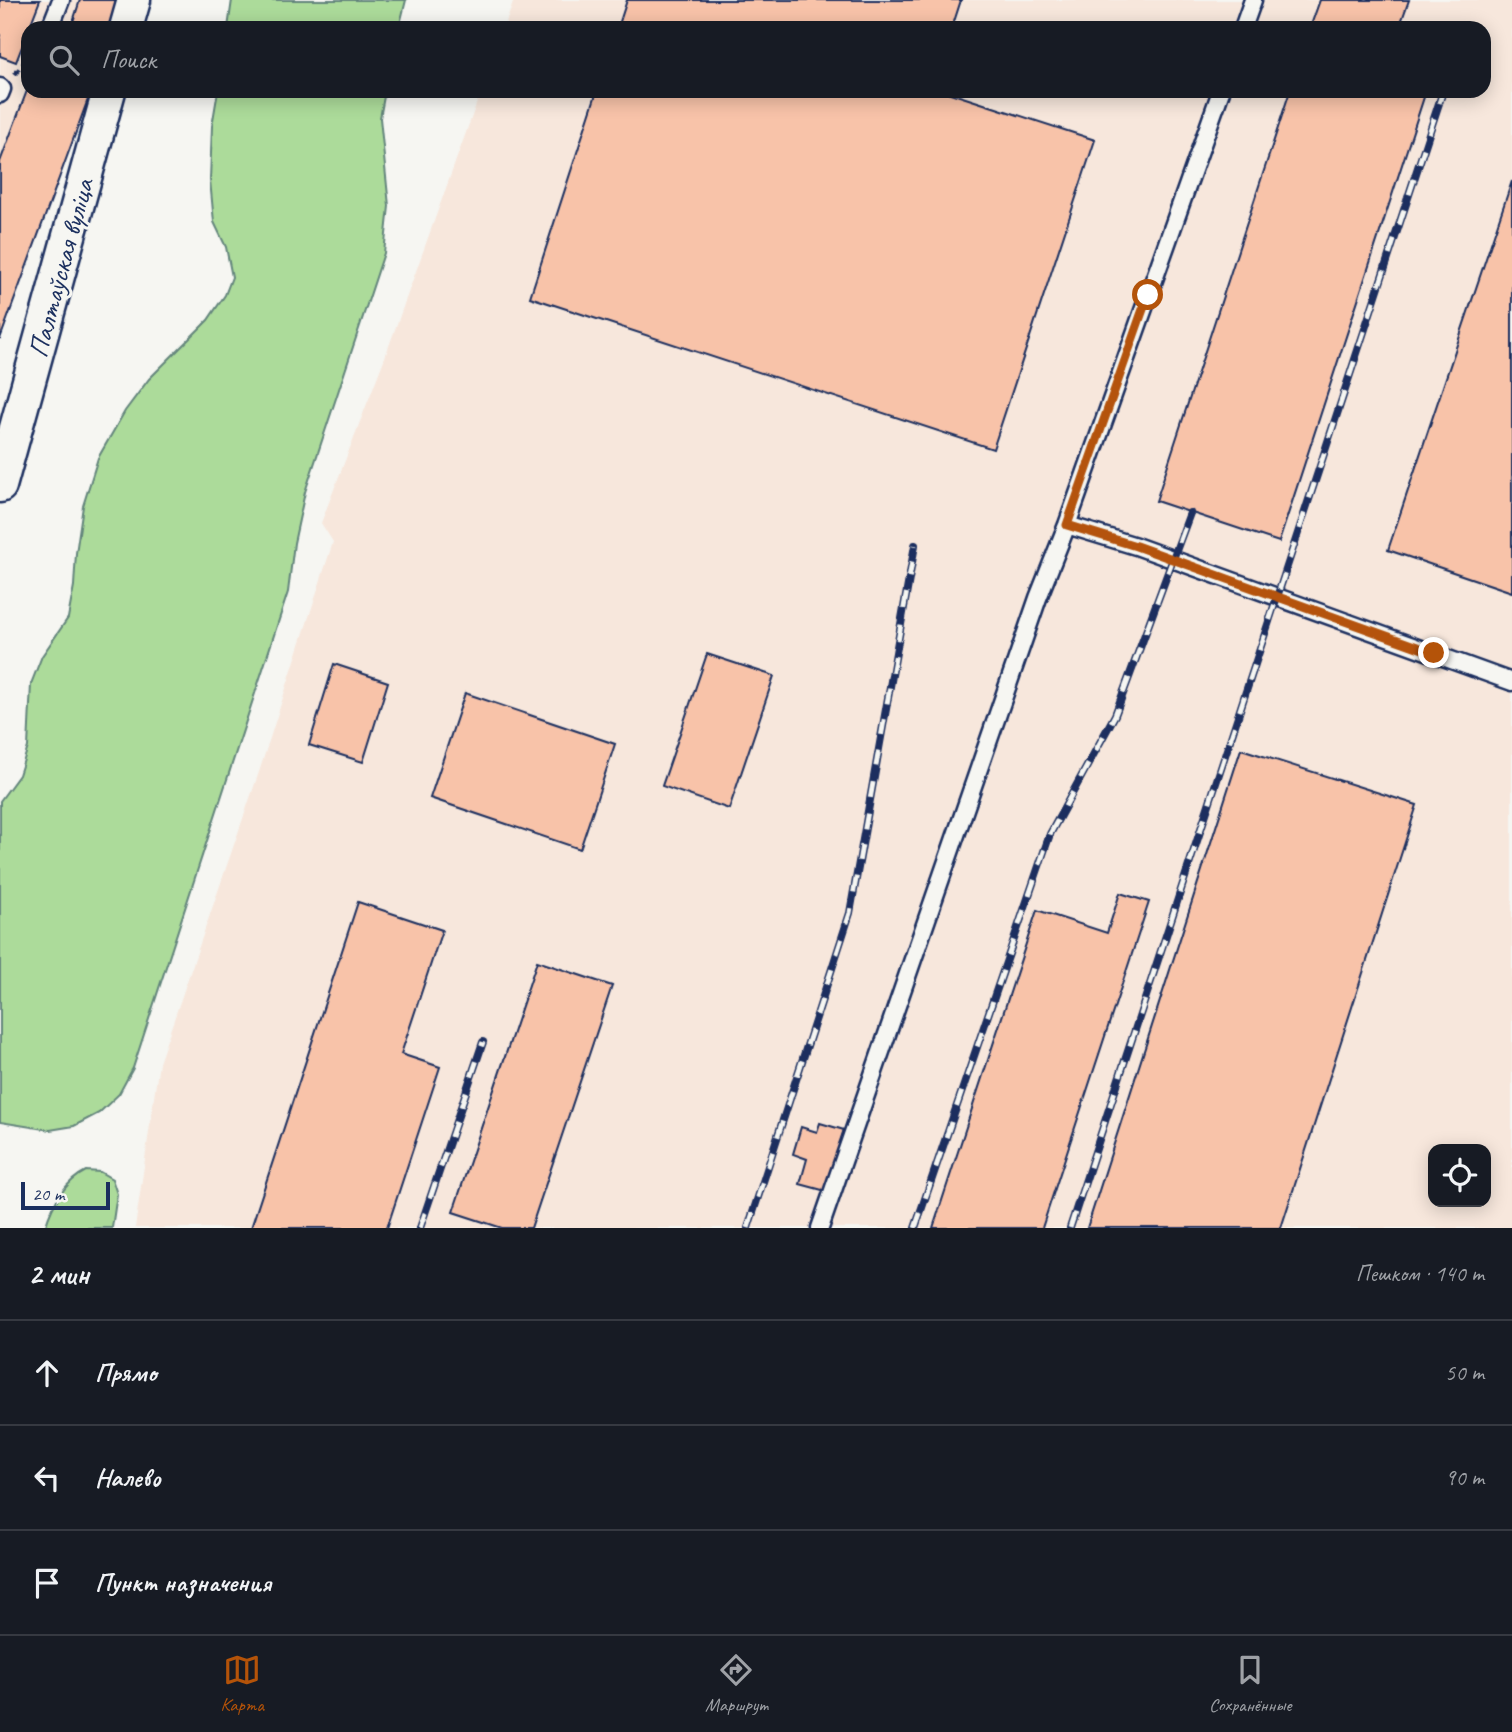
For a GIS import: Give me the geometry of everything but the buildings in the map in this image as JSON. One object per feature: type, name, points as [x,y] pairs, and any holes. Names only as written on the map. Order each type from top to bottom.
[{"type":"street","points":[[128,21],[134,0]]},
{"type":"street","name":"Палтаўская вуліца","points":[[0,486],[107,98]]},
{"type":"lane","points":[[53,21],[61,0]]},
{"type":"lane","points":[[1246,21],[1253,0]]},
{"type":"lane","points":[[0,88],[0,94]]},
{"type":"lane","points":[[820,1228],[1038,598],[1067,525],[1219,98]]},
{"type":"lane","points":[[1067,525],[1136,546],[1512,682]]},
{"type":"shaded area","points":[[0,0],[109,0],[102,21],[21,21],[21,98],[27,98],[0,315]]},
{"type":"shaded area","points":[[514,0],[1512,0],[1512,1228],[135,1228],[159,1063],[260,769],[333,542],[321,523],[385,357],[478,98],[1491,98],[1491,21],[506,21]]},
{"type":"green space","points":[[232,0],[406,0],[401,21],[229,21]]},
{"type":"green space","points":[[217,98],[384,98],[380,118],[389,206],[384,253],[305,492],[294,543],[288,592],[133,1068],[119,1094],[99,1113],[74,1126],[50,1130],[0,1122],[0,801],[19,775],[28,747],[31,684],[42,656],[68,618],[83,506],[98,458],[125,411],[149,379],[208,320],[225,295],[232,277],[226,247],[214,222],[210,180],[212,126]]},
{"type":"green space","points":[[86,1171],[100,1172],[112,1179],[117,1194],[112,1228],[45,1228],[60,1195],[71,1181]]},
{"type":"railway","points":[[1070,1228],[1441,98]]},
{"type":"railway","points":[[915,1228],[1050,834],[1115,715],[1190,513]]},
{"type":"railway","points":[[748,1228],[850,913],[915,545]]},
{"type":"railway","points":[[420,1228],[483,1042]]},
{"type":"route","points":[[1148,295],[1067,525],[1136,546],[1434,653]]}]
